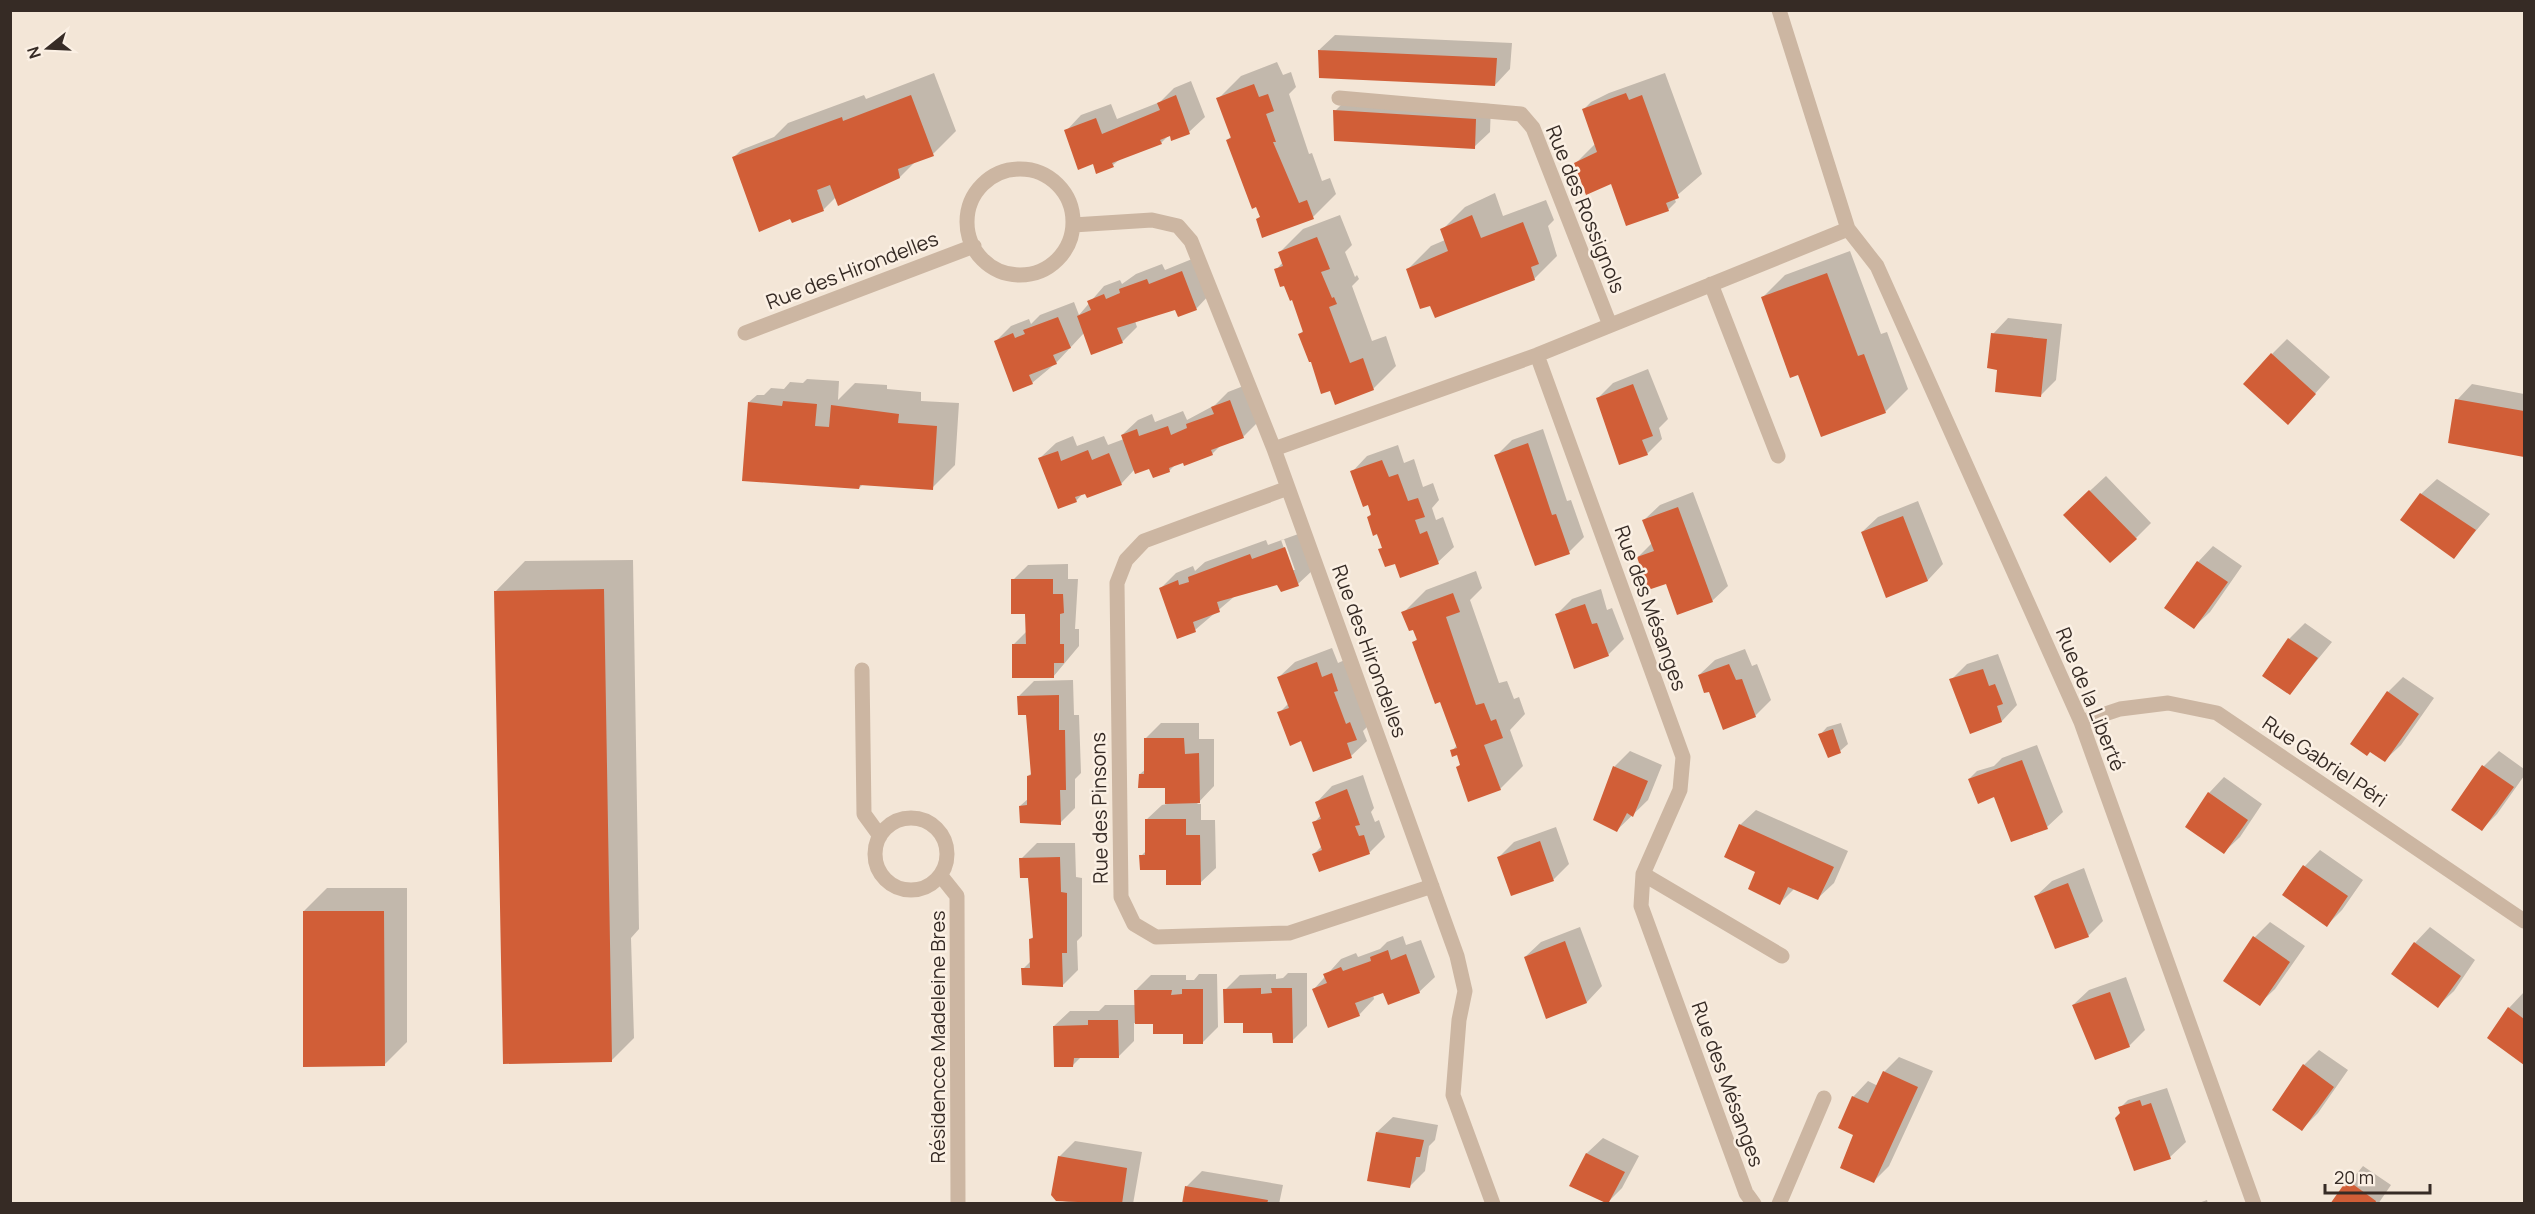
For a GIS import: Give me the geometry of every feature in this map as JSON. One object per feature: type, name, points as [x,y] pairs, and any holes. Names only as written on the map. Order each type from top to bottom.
[{"type":"street","points":[[1779,10],[1848,229]]},
{"type":"street","name":"Rue des Rossignols","points":[[1339,98],[1521,114],[1533,128],[1610,325]]},
{"type":"street","points":[[1023,169],[1043,174],[1060,187],[1070,205],[1073,225],[1068,245],[1056,262],[1038,273],[1018,276],[998,271],[981,258],[974,246],[970,240],[967,220],[972,200],[985,183],[1002,172],[1023,169]]},
{"type":"street","name":"Rue des Hirondelles","points":[[1073,225],[1152,220],[1178,226],[1191,241],[1274,449],[1457,956],[1465,991],[1459,1020],[1453,1095],[1493,1203]]},
{"type":"street","name":"Rue des Rossignols","points":[[1274,449],[1537,355],[1848,229]]},
{"type":"street","name":"Rue de la Liberté","points":[[1848,229],[1877,266],[2081,722],[2254,1203]]},
{"type":"street","name":"Rue des Hirondelles","points":[[745,333],[974,246]]},
{"type":"street","points":[[1711,284],[1778,456]]},
{"type":"street","name":"Rue des Mésanges","points":[[1537,355],[1683,756],[1680,790],[1643,874],[1641,906],[1742,1182],[1754,1203]]},
{"type":"street","name":"Rue des Pinsons","points":[[1288,488],[1144,541],[1126,560],[1118,583],[1121,897],[1134,924],[1156,937],[1289,933],[1432,886]]},
{"type":"street","points":[[862,670],[864,814],[880,836],[889,825],[901,819],[915,818],[928,822],[940,832],[947,846],[947,862],[941,876]]},
{"type":"street","name":"Rue Gabriel Péri","points":[[2081,722],[2120,709],[2168,703],[2217,713],[2524,921]]},
{"type":"street","name":"Résidencce Madeleine Bres","points":[[880,836],[875,848],[876,862],[881,875],[891,884],[903,890],[916,891],[929,886],[941,876],[957,896],[958,1203]]},
{"type":"street","points":[[1643,874],[1782,956]]},
{"type":"street","name":"Rue des Mésanges","points":[[1779,1203],[1824,1098]]},
{"type":"building","points":[[1318,50],[1497,58],[1495,86],[1319,78]]},
{"type":"building","points":[[1254,84],[1259,97],[1268,94],[1274,111],[1266,114],[1276,142],[1273,142],[1299,203],[1307,200],[1314,219],[1262,238],[1256,219],[1260,217],[1256,207],[1252,209],[1226,140],[1231,138],[1216,98]]},
{"type":"building","points":[[1626,93],[1629,100],[1642,95],[1679,198],[1666,203],[1669,211],[1626,226],[1611,184],[1586,195],[1574,163],[1597,152],[1582,109]]},
{"type":"building","points":[[911,95],[934,156],[898,169],[900,178],[838,206],[830,185],[817,190],[824,211],[792,223],[790,219],[759,232],[732,157],[842,117],[843,121]]},
{"type":"building","points":[[1176,95],[1190,134],[1171,141],[1170,136],[1160,140],[1162,144],[1112,163],[1114,167],[1096,174],[1093,164],[1078,170],[1064,130],[1096,118],[1102,134],[1160,110],[1157,103]]},
{"type":"building","points":[[1333,110],[1476,119],[1475,149],[1334,141]]},
{"type":"building","points":[[1472,215],[1481,238],[1523,222],[1539,264],[1531,267],[1535,280],[1435,318],[1430,306],[1420,309],[1406,269],[1448,251],[1440,229]]},
{"type":"building","points":[[1317,237],[1330,269],[1321,272],[1337,304],[1329,307],[1350,363],[1363,358],[1374,390],[1335,405],[1330,391],[1321,394],[1311,362],[1309,362],[1298,334],[1303,332],[1292,300],[1290,301],[1284,286],[1280,287],[1274,269],[1283,266],[1278,252]]},
{"type":"building","points":[[1182,271],[1197,310],[1178,317],[1175,310],[1117,328],[1123,343],[1091,355],[1077,316],[1091,310],[1087,301],[1104,294],[1106,299],[1120,293],[1119,289],[1147,279],[1149,284]]},
{"type":"building","points":[[1827,273],[1858,356],[1864,354],[1886,413],[1821,437],[1798,375],[1790,378],[1761,297]]},
{"type":"building","points":[[1058,317],[1071,348],[1053,355],[1057,364],[1029,375],[1033,384],[1013,392],[994,341],[1013,333],[1015,338],[1025,334],[1023,330]]},
{"type":"building","points":[[1991,333],[2047,339],[2041,397],[1995,392],[1997,370],[1987,368]]},
{"type":"building","points":[[2271,353],[2316,394],[2288,425],[2243,384]]},
{"type":"building","points":[[1633,384],[1653,436],[1642,440],[1648,455],[1619,465],[1596,398]]},
{"type":"building","points":[[2455,399],[2524,411],[2524,457],[2448,443]]},
{"type":"building","points":[[1230,400],[1244,438],[1211,450],[1213,455],[1184,466],[1183,463],[1169,468],[1170,472],[1153,478],[1149,469],[1135,474],[1121,435],[1137,429],[1139,436],[1168,426],[1171,435],[1187,428],[1186,424],[1214,414],[1211,407]]},
{"type":"building","points":[[783,401],[817,404],[815,426],[829,427],[831,405],[899,414],[898,423],[937,426],[933,490],[860,485],[859,489],[742,481],[748,402],[782,406]]},
{"type":"building","points":[[1528,443],[1552,515],[1556,514],[1570,554],[1535,566],[1494,455]]},
{"type":"building","points":[[1088,450],[1092,460],[1109,453],[1122,485],[1087,498],[1085,494],[1075,497],[1077,502],[1058,509],[1038,458],[1058,451],[1061,461]]},
{"type":"building","points":[[1382,460],[1389,477],[1398,474],[1408,501],[1418,498],[1425,517],[1415,520],[1420,534],[1427,531],[1439,564],[1400,578],[1395,564],[1385,567],[1378,549],[1382,548],[1377,534],[1373,536],[1367,517],[1371,515],[1368,505],[1363,507],[1350,471]]},
{"type":"building","points":[[2089,490],[2137,539],[2110,563],[2063,515]]},
{"type":"building","points":[[2420,493],[2476,530],[2454,559],[2400,520]]},
{"type":"building","points":[[1678,507],[1713,602],[1677,615],[1666,584],[1648,590],[1637,557],[1654,551],[1642,520]]},
{"type":"building","points":[[1903,516],[1928,581],[1886,598],[1861,532]]},
{"type":"building","points":[[1285,547],[1299,586],[1281,592],[1277,585],[1217,602],[1220,612],[1193,622],[1196,632],[1177,639],[1159,588],[1178,580],[1179,585],[1189,582],[1188,577],[1250,554],[1252,559]]},
{"type":"building","points":[[2197,561],[2228,582],[2194,629],[2164,608]]},
{"type":"building","points":[[1011,579],[1053,579],[1053,594],[1063,594],[1064,613],[1060,614],[1060,644],[1064,644],[1064,663],[1054,663],[1054,678],[1012,678],[1012,644],[1026,644],[1025,614],[1011,614]]},
{"type":"building","points":[[604,589],[612,1062],[503,1064],[494,591]]},
{"type":"building","points":[[1453,593],[1460,612],[1446,617],[1476,705],[1484,703],[1491,721],[1496,719],[1503,738],[1484,745],[1501,790],[1468,802],[1456,767],[1460,765],[1457,755],[1452,757],[1450,750],[1457,748],[1440,702],[1435,704],[1412,642],[1417,640],[1413,630],[1409,631],[1401,612]]},
{"type":"building","points":[[1585,604],[1592,624],[1597,623],[1609,656],[1574,669],[1555,614]]},
{"type":"building","points":[[2288,638],[2318,658],[2290,695],[2262,676]]},
{"type":"building","points":[[1317,662],[1322,677],[1332,673],[1338,691],[1334,692],[1346,724],[1350,722],[1357,740],[1347,743],[1352,758],[1313,772],[1301,741],[1290,746],[1277,712],[1289,708],[1277,677]]},
{"type":"building","points":[[1729,664],[1736,680],[1742,679],[1756,717],[1723,730],[1709,692],[1704,693],[1698,675]]},
{"type":"building","points":[[1983,669],[1989,686],[1995,684],[2003,704],[1997,706],[2002,722],[1970,734],[1949,679]]},
{"type":"building","points":[[2387,691],[2419,714],[2385,762],[2370,752],[2367,756],[2350,744]]},
{"type":"building","points":[[1059,695],[1059,730],[1065,730],[1066,790],[1060,790],[1061,825],[1020,823],[1019,806],[1027,805],[1027,776],[1031,775],[1026,715],[1018,715],[1017,696]]},
{"type":"building","points":[[1833,729],[1841,753],[1828,758],[1818,734]]},
{"type":"building","points":[[1144,738],[1184,738],[1185,754],[1199,753],[1200,803],[1165,804],[1165,788],[1138,788],[1139,774],[1144,774]]},
{"type":"building","points":[[2022,760],[2048,829],[2011,842],[1994,797],[1978,804],[1968,779]]},
{"type":"building","points":[[2482,765],[2514,787],[2482,831],[2451,810]]},
{"type":"building","points":[[1613,766],[1648,781],[1633,817],[1627,813],[1617,832],[1593,820]]},
{"type":"building","points":[[1347,789],[1360,825],[1355,826],[1359,836],[1364,835],[1370,854],[1319,872],[1312,854],[1322,850],[1312,822],[1321,819],[1315,802]]},
{"type":"building","points":[[2208,792],[2248,820],[2224,854],[2185,827]]},
{"type":"building","points":[[1145,819],[1186,819],[1186,835],[1200,835],[1201,885],[1166,885],[1166,870],[1140,870],[1139,855],[1145,855]]},
{"type":"building","points":[[1739,824],[1834,867],[1818,900],[1788,887],[1780,905],[1748,889],[1755,872],[1724,857]]},
{"type":"building","points":[[1540,841],[1554,881],[1511,896],[1497,857]]},
{"type":"building","points":[[1060,857],[1061,892],[1067,893],[1067,953],[1062,953],[1063,987],[1022,985],[1021,968],[1030,968],[1029,939],[1033,938],[1028,878],[1020,878],[1019,858]]},
{"type":"building","points":[[2303,865],[2348,896],[2327,927],[2282,895]]},
{"type":"building","points":[[2068,883],[2089,937],[2055,949],[2034,896]]},
{"type":"building","points":[[303,911],[384,911],[385,1066],[303,1067]]},
{"type":"building","points":[[2253,936],[2290,962],[2260,1006],[2223,981]]},
{"type":"building","points":[[1565,941],[1587,1003],[1546,1019],[1524,957]]},
{"type":"building","points":[[2414,942],[2461,976],[2438,1008],[2391,974]]},
{"type":"building","points":[[1388,950],[1391,960],[1406,954],[1420,993],[1388,1005],[1383,993],[1355,1003],[1360,1016],[1328,1028],[1312,989],[1327,983],[1323,974],[1341,967],[1343,971],[1371,961],[1370,957]]},
{"type":"building","points":[[1261,988],[1261,994],[1272,993],[1271,988],[1292,988],[1293,1043],[1273,1043],[1272,1033],[1243,1033],[1243,1023],[1224,1023],[1223,989]]},
{"type":"building","points":[[1182,989],[1203,989],[1203,1044],[1183,1044],[1183,1034],[1153,1034],[1153,1024],[1135,1024],[1134,990],[1172,990],[1171,995],[1182,994]]},
{"type":"building","points":[[2110,992],[2130,1047],[2095,1060],[2072,1005]]},
{"type":"building","points":[[2508,1007],[2524,1019],[2524,1065],[2487,1038]]},
{"type":"building","points":[[1088,1020],[1118,1020],[1119,1058],[1074,1058],[1073,1067],[1054,1067],[1053,1026],[1088,1025]]},
{"type":"building","points":[[2303,1064],[2334,1087],[2302,1131],[2272,1110]]},
{"type":"building","points":[[1883,1071],[1918,1087],[1874,1183],[1840,1168],[1853,1135],[1838,1128],[1852,1096],[1868,1103]]},
{"type":"building","points":[[2140,1100],[2142,1106],[2151,1103],[2171,1159],[2134,1171],[2115,1118],[2120,1113],[2118,1107]]},
{"type":"building","points":[[1376,1132],[1424,1140],[1420,1157],[1416,1157],[1410,1188],[1367,1181]]},
{"type":"building","points":[[1586,1153],[1625,1172],[1608,1204],[1569,1186]]},
{"type":"building","points":[[1058,1156],[1127,1168],[1122,1204],[1056,1201],[1051,1195]]},
{"type":"building","points":[[2347,1180],[2376,1201],[2375,1204],[2330,1204]]},
{"type":"building","points":[[1185,1186],[1268,1200],[1267,1204],[1182,1204]]}]
